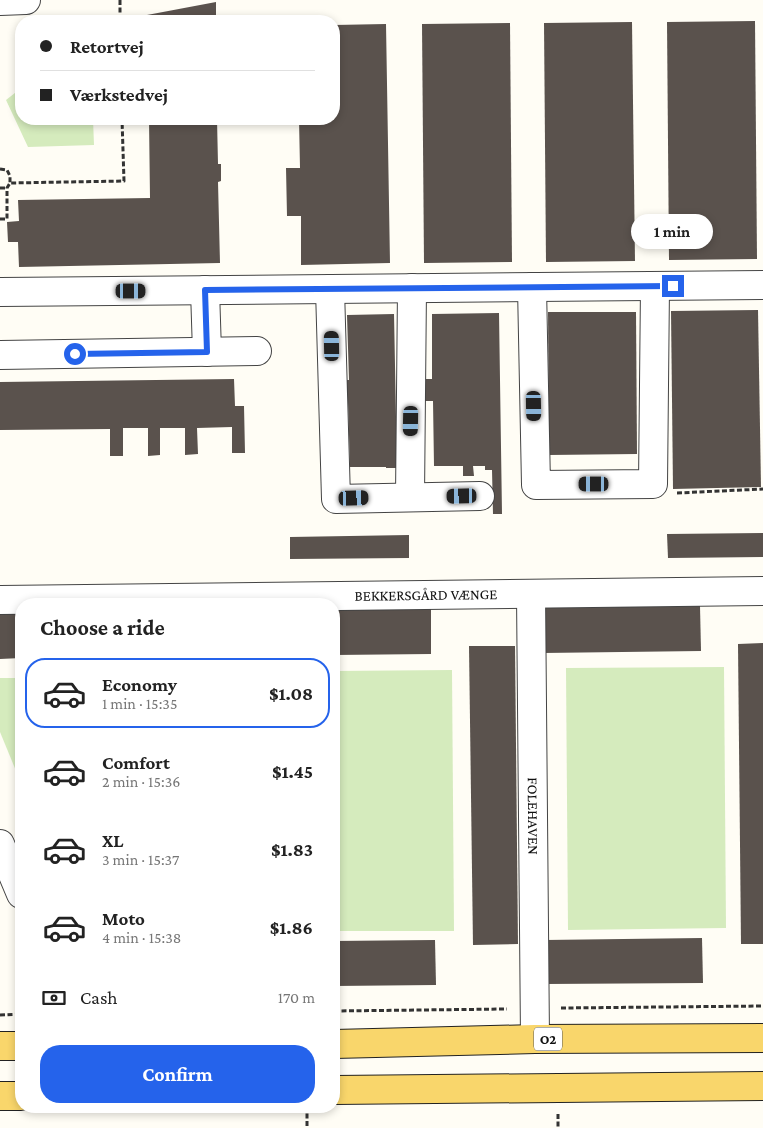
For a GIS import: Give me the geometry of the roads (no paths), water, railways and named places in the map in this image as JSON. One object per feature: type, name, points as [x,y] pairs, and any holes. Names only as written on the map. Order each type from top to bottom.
[{"type":"main road","name":"O2","points":[[340,1044],[535,1039],[763,1038]]},
{"type":"main road","points":[[0,1046],[15,1046]]},
{"type":"main road","points":[[340,1090],[763,1086]]},
{"type":"main road","points":[[0,1096],[15,1096]]},
{"type":"street","points":[[0,1],[26,0]]},
{"type":"street","points":[[0,292],[763,285]]},
{"type":"street","points":[[532,287],[536,485],[653,484],[654,286]]},
{"type":"street","points":[[410,497],[412,288]]},
{"type":"street","points":[[330,289],[336,499],[480,496]]},
{"type":"street","points":[[205,290],[207,352]]},
{"type":"street","points":[[0,355],[257,351]]},
{"type":"street","name":"BEKKERSGÅRD VÆNGE","points":[[340,598],[763,591]]},
{"type":"street","name":"FOLEHAVEN","points":[[530,594],[535,1039]]},
{"type":"street","name":"BEKKERSGÅRD VÆNGE","points":[[0,600],[15,600]]},
{"type":"street","points":[[0,844],[15,880]]}]
